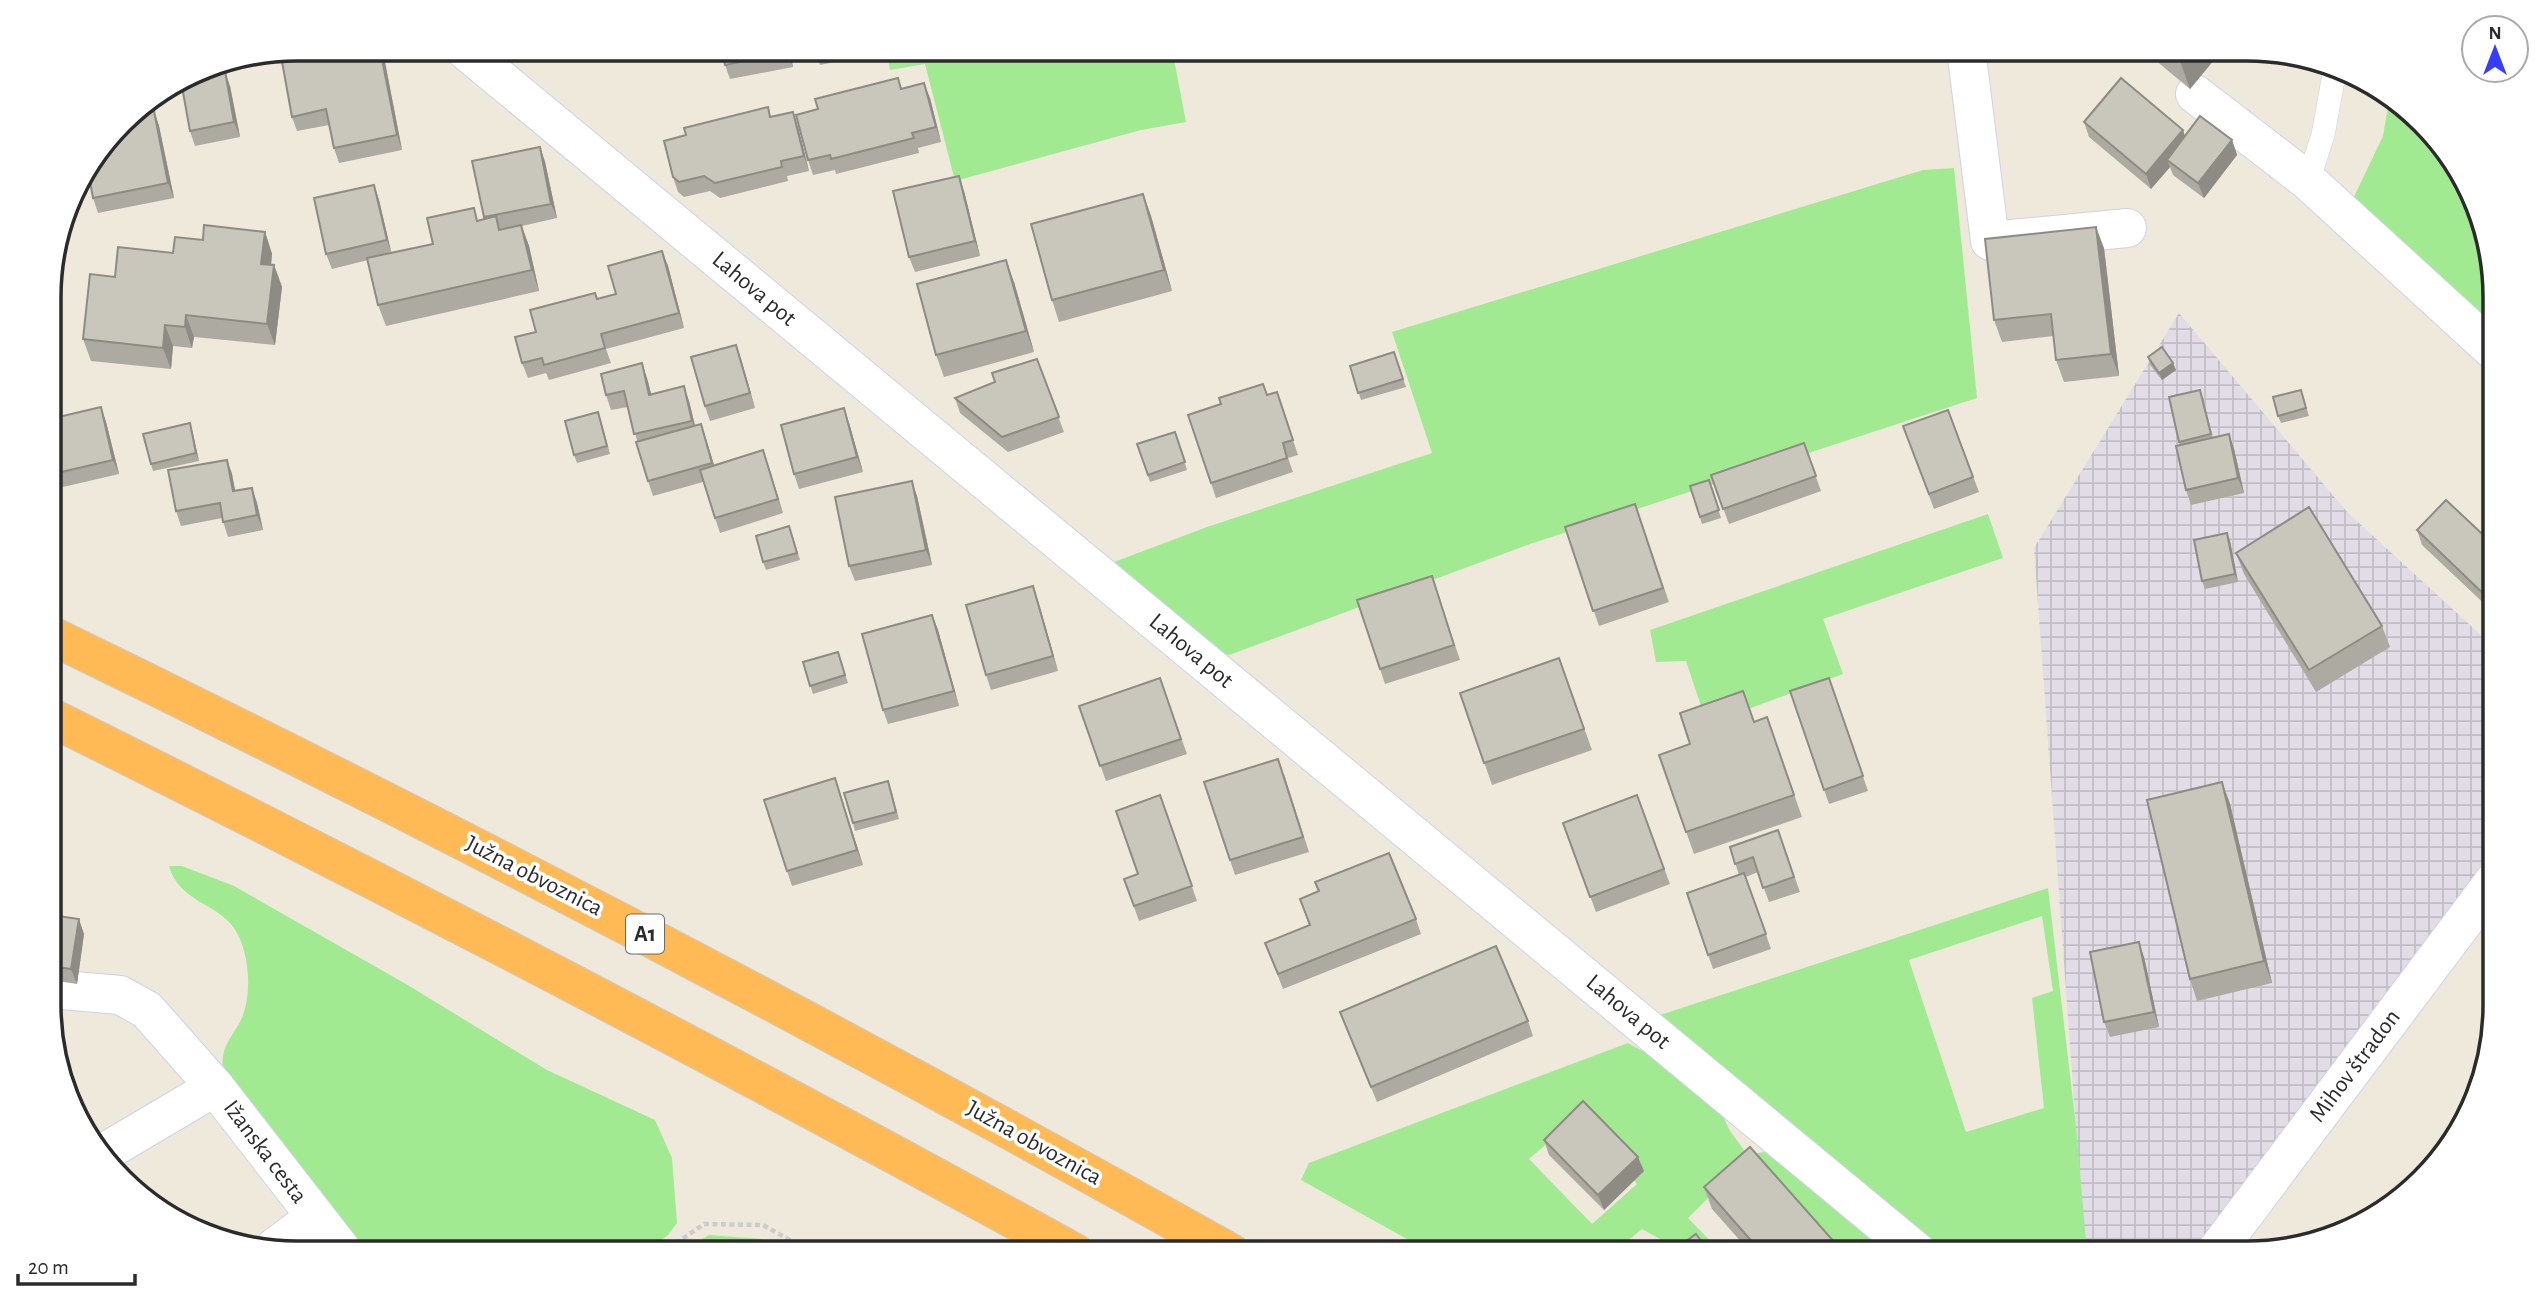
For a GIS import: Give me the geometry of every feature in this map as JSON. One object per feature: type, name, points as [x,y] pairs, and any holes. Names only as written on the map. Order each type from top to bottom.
[{"type":"highway","name":"Južna obvoznica","points":[[62,641],[316,764],[623,923],[883,1060],[1209,1241]]},
{"type":"highway","points":[[61,722],[571,981],[831,1118],[1053,1241]]},
{"type":"street","points":[[1968,61],[1990,241],[2127,228]]},
{"type":"street","name":"Lahova pot","points":[[480,62],[1903,1240]]},
{"type":"street","points":[[2195,94],[2308,181],[2483,341]]},
{"type":"street","name":"Mihov štradon","points":[[2224,1240],[2483,896]]},
{"type":"street","name":"Ižanska cesta","points":[[61,990],[120,995],[147,1010],[215,1087],[334,1241]]},
{"type":"street","name":"Ižanska cesta","points":[[111,1149],[215,1087]]},
{"type":"street","name":"Ižanska cesta","points":[[284,1240],[314,1217]]},
{"type":"lane","points":[[2308,181],[2323,135],[2333,78]]},
{"type":"path","points":[[680,1241],[704,1224],[763,1225],[791,1241]]},
{"type":"shaded area","points":[[2179,313],[2348,513],[2483,637],[2483,887],[2232,1240],[2084,1240],[2034,548]]},
{"type":"green space","points":[[888,62],[1174,62],[1186,122],[1141,130],[955,181],[925,64],[890,70]]},
{"type":"green space","points":[[2388,109],[2414,130],[2451,179],[2475,236],[2481,266],[2483,322],[2353,199],[2383,136]]},
{"type":"green space","points":[[1954,168],[1977,398],[1530,544],[1229,655],[1209,648],[1114,562],[1207,527],[1432,453],[1392,332],[1923,170]]},
{"type":"green space","points":[[1988,514],[2003,558],[1823,619],[1843,674],[1707,724],[1686,661],[1656,662],[1650,630]]},
{"type":"green space","points":[[169,866],[182,866],[234,886],[406,984],[547,1070],[655,1120],[672,1158],[677,1223],[660,1241],[353,1241],[223,1076],[224,1052],[240,1022],[247,1000],[248,974],[244,949],[227,920],[189,895],[174,878]]},
{"type":"green space","points":[[2048,888],[2076,1126],[2086,1240],[1923,1240],[1657,1016]],"holes":[[[2042,916],[2053,991],[2032,998],[2044,1108],[1966,1132],[1909,960]]]},
{"type":"green space","points":[[1628,1043],[1662,1062],[1717,1104],[1730,1131],[1747,1154],[1776,1151],[1881,1240],[1799,1240],[1733,1173],[1688,1218],[1710,1240],[1662,1240],[1642,1229],[1628,1240],[1409,1240],[1301,1180],[1309,1163]],"holes":[[[1574,1120],[1637,1184],[1592,1224],[1529,1159]]]},
{"type":"green space","points":[[709,1235],[762,1239],[760,1241],[699,1241]]},
{"type":"building","points":[[282,62],[383,62],[397,135],[334,148],[326,109],[292,117]]},
{"type":"building","points":[[225,73],[234,122],[190,131],[183,91]]},
{"type":"building","points":[[898,78],[901,89],[924,83],[936,127],[912,133],[914,138],[831,159],[830,155],[808,160],[796,115],[818,109],[815,99]]},
{"type":"building","points":[[2121,78],[2183,130],[2146,174],[2084,122]]},
{"type":"building","points":[[768,107],[770,117],[793,112],[804,156],[781,161],[782,167],[715,183],[704,176],[679,182],[673,177],[664,141],[686,135],[684,128]]},
{"type":"building","points":[[152,111],[168,183],[93,198],[90,184],[101,166],[130,130]]},
{"type":"building","points":[[2200,116],[2232,140],[2198,183],[2167,160]]},
{"type":"building","points":[[540,147],[551,204],[484,217],[472,161]]},
{"type":"building","points":[[959,176],[975,241],[909,257],[893,191]]},
{"type":"building","points":[[374,185],[387,240],[326,254],[314,198]]},
{"type":"building","points":[[1143,194],[1164,270],[1052,300],[1031,224]]},
{"type":"building","points":[[474,208],[477,221],[496,216],[499,230],[521,225],[532,270],[378,305],[367,258],[433,244],[427,218]]},
{"type":"building","points":[[204,225],[265,232],[261,264],[274,265],[267,324],[186,315],[185,327],[165,325],[163,348],[83,339],[90,274],[115,277],[118,247],[173,253],[175,237],[203,240]]},
{"type":"building","points":[[2096,227],[2111,354],[2056,360],[2051,314],[1994,320],[1985,239]]},
{"type":"building","points":[[662,251],[679,313],[601,334],[605,348],[544,365],[542,358],[522,363],[515,337],[536,332],[530,310],[595,293],[597,299],[616,294],[608,266]]},
{"type":"building","points":[[1006,260],[1026,331],[936,355],[917,284]]},
{"type":"building","points":[[736,345],[750,393],[705,406],[691,357]]},
{"type":"building","points":[[2162,347],[2173,363],[2159,373],[2148,357]]},
{"type":"building","points":[[1394,352],[1403,379],[1358,393],[1350,366]]},
{"type":"building","points":[[1037,359],[1059,417],[1002,437],[955,398],[995,382],[992,373]]},
{"type":"building","points":[[642,363],[649,395],[684,386],[692,421],[634,434],[624,391],[606,395],[601,374]]},
{"type":"building","points":[[1263,384],[1267,395],[1277,392],[1293,440],[1283,443],[1287,458],[1211,483],[1188,415],[1221,404],[1219,398]]},
{"type":"building","points":[[2200,390],[2211,434],[2179,442],[2169,397]]},
{"type":"building","points":[[2301,390],[2306,408],[2278,416],[2273,397]]},
{"type":"building","points":[[101,407],[113,460],[62,472],[62,416]]},
{"type":"building","points":[[844,408],[857,457],[794,474],[781,425]]},
{"type":"building","points":[[1948,410],[1973,477],[1929,494],[1903,426]]},
{"type":"building","points":[[598,412],[607,446],[574,455],[565,421]]},
{"type":"building","points":[[190,423],[196,453],[151,464],[143,434]]},
{"type":"building","points":[[701,424],[712,463],[648,481],[636,442]]},
{"type":"building","points":[[1175,432],[1185,462],[1148,475],[1137,444]]},
{"type":"building","points":[[2229,434],[2238,478],[2186,490],[2176,446]]},
{"type":"building","points":[[1804,443],[1816,476],[1723,509],[1711,475]]},
{"type":"building","points":[[763,450],[778,499],[715,518],[700,470]]},
{"type":"building","points":[[227,460],[233,491],[252,488],[257,515],[223,522],[220,503],[176,511],[168,470]]},
{"type":"building","points":[[1709,480],[1719,510],[1700,517],[1690,486]]},
{"type":"building","points":[[912,481],[926,550],[849,566],[835,497]]},
{"type":"building","points":[[2446,500],[2483,535],[2483,593],[2417,530]]},
{"type":"building","points":[[1635,504],[1663,588],[1593,611],[1565,527]]},
{"type":"building","points":[[2309,507],[2382,626],[2309,670],[2236,553]]},
{"type":"building","points":[[789,526],[797,553],[763,562],[756,536]]},
{"type":"building","points":[[2227,533],[2235,574],[2202,581],[2194,540]]},
{"type":"building","points":[[1432,576],[1454,645],[1380,669],[1357,600]]},
{"type":"building","points":[[1033,586],[1053,656],[986,675],[966,605]]},
{"type":"building","points":[[932,615],[954,691],[883,710],[862,634]]},
{"type":"building","points":[[838,652],[845,675],[810,686],[803,662]]},
{"type":"building","points":[[1559,658],[1584,729],[1484,763],[1460,693]]},
{"type":"building","points":[[1160,678],[1181,739],[1100,766],[1079,706]]},
{"type":"building","points":[[1829,678],[1863,776],[1824,790],[1790,691]]},
{"type":"building","points":[[1743,691],[1754,722],[1767,717],[1794,795],[1686,832],[1659,755],[1690,744],[1680,713]]},
{"type":"building","points":[[1278,759],[1303,837],[1230,860],[1204,782]]},
{"type":"building","points":[[835,778],[857,850],[787,871],[764,800]]},
{"type":"building","points":[[888,781],[896,812],[853,823],[844,793]]},
{"type":"building","points":[[2222,782],[2264,961],[2190,979],[2147,800]]},
{"type":"building","points":[[1160,795],[1192,886],[1134,906],[1124,879],[1138,874],[1116,811]]},
{"type":"building","points":[[1637,795],[1664,869],[1590,897],[1563,823]]},
{"type":"building","points":[[1778,830],[1794,877],[1763,888],[1753,857],[1735,864],[1730,847]]},
{"type":"building","points":[[1389,853],[1416,919],[1278,974],[1265,943],[1310,925],[1300,899],[1319,891],[1315,882]]},
{"type":"building","points":[[1744,873],[1766,934],[1708,955],[1687,893]]},
{"type":"building","points":[[61,916],[79,919],[71,969],[61,968]]},
{"type":"building","points":[[2139,942],[2154,1012],[2104,1022],[2090,952]]},
{"type":"building","points":[[1496,946],[1528,1021],[1371,1087],[1340,1012]]},
{"type":"building","points":[[1583,1101],[1638,1157],[1598,1195],[1544,1140]]},
{"type":"building","points":[[1750,1147],[1833,1240],[1751,1240],[1704,1187]]},
{"type":"building","points":[[1696,1234],[1701,1240],[1687,1240]]}]
